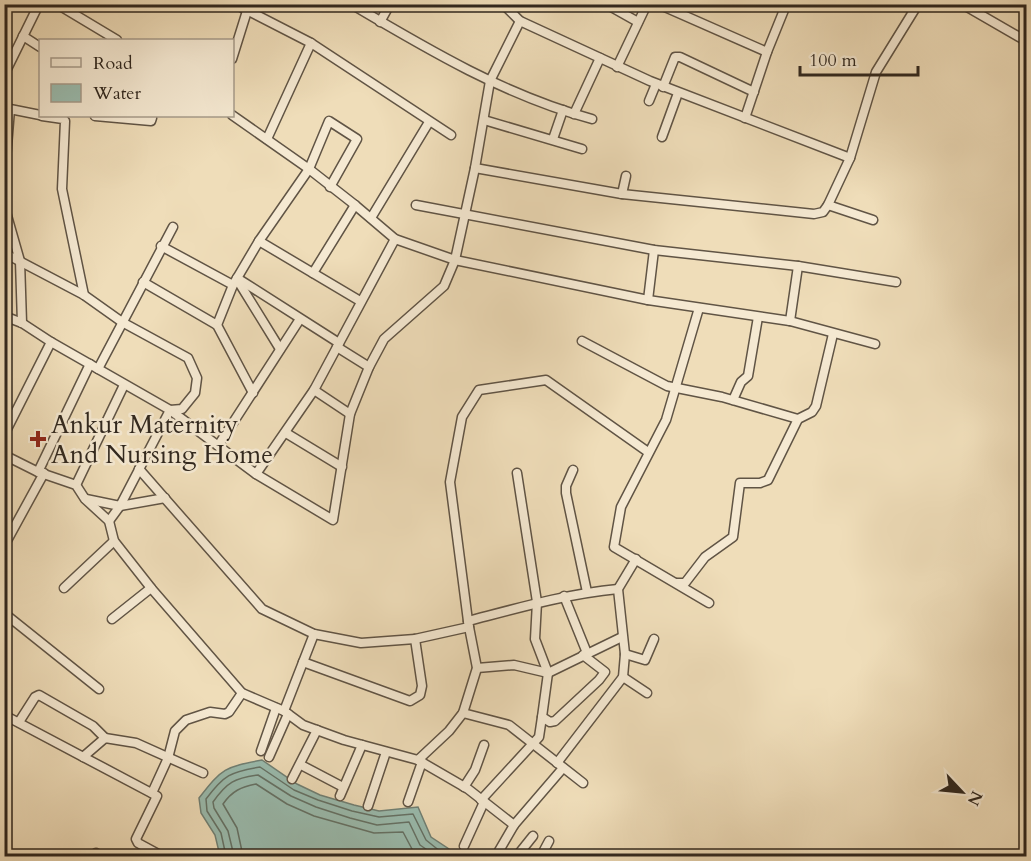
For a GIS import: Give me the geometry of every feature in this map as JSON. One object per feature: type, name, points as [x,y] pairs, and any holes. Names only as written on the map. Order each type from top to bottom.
[{"type":"street","points":[[4,75],[39,4]]},
{"type":"street","points":[[57,4],[115,39]]},
{"type":"street","points":[[235,4],[311,43],[451,135]]},
{"type":"street","points":[[351,4],[490,81],[592,119]]},
{"type":"street","points":[[380,22],[390,4]]},
{"type":"street","points":[[503,4],[520,21],[659,85],[850,158]]},
{"type":"street","points":[[606,4],[638,22]]},
{"type":"street","points":[[617,66],[647,4]]},
{"type":"street","points":[[658,4],[767,52]]},
{"type":"street","points":[[475,168],[622,194],[814,214],[823,212],[850,158],[876,72],[918,4]]},
{"type":"street","points":[[962,4],[1026,41]]},
{"type":"street","points":[[745,118],[784,10]]},
{"type":"street","points":[[234,53],[247,11]]},
{"type":"street","points":[[4,316],[22,323],[170,410],[256,474],[333,520],[350,414],[369,368],[384,339],[444,286],[455,260],[475,168],[490,81],[520,21]]},
{"type":"street","points":[[23,36],[39,46]]},
{"type":"street","points":[[267,140],[311,43]]},
{"type":"street","points":[[649,101],[675,57],[680,57],[754,92]]},
{"type":"street","points":[[574,114],[600,58]]},
{"type":"street","points":[[662,137],[678,93]]},
{"type":"street","points":[[8,109],[39,111]]},
{"type":"street","points":[[8,109],[39,115]]},
{"type":"street","points":[[4,184],[8,109]]},
{"type":"street","points":[[553,139],[563,110]]},
{"type":"street","points":[[234,116],[309,169],[395,239],[455,260],[648,300],[790,321],[875,344]]},
{"type":"street","points":[[52,117],[65,121],[62,189],[84,295]]},
{"type":"street","points":[[106,117],[151,121],[153,118],[151,117]]},
{"type":"street","points":[[484,120],[582,149]]},
{"type":"street","points":[[217,325],[235,282],[259,241],[309,169],[329,122],[357,139],[330,187]]},
{"type":"street","points":[[371,218],[429,122]]},
{"type":"street","points":[[622,194],[626,176]]},
{"type":"street","points":[[4,205],[20,261],[22,323]]},
{"type":"street","points":[[313,273],[355,205]]},
{"type":"street","points":[[416,205],[654,250],[798,266],[896,282]]},
{"type":"street","points":[[828,205],[873,220]]},
{"type":"street","points":[[98,369],[173,227]]},
{"type":"street","points":[[256,474],[314,390],[395,239]]},
{"type":"street","points":[[259,241],[360,301]]},
{"type":"street","points":[[161,246],[235,282],[300,319],[369,368]]},
{"type":"street","points":[[648,300],[654,250]]},
{"type":"street","points":[[4,253],[84,295],[122,322],[188,358],[197,378],[195,393],[182,409],[170,410]]},
{"type":"street","points":[[790,321],[798,266]]},
{"type":"street","points":[[143,282],[217,325],[253,393]]},
{"type":"street","points":[[235,282],[280,350]]},
{"type":"street","points":[[699,308],[666,420],[621,507],[614,547],[709,603]]},
{"type":"street","points":[[733,400],[741,382],[748,376],[758,317]]},
{"type":"street","points":[[218,446],[300,319]]},
{"type":"street","points":[[677,583],[685,583],[705,557],[733,537],[740,483],[760,483],[768,480],[798,419],[812,412],[816,406],[833,334]]},
{"type":"street","points":[[582,340],[667,386],[733,400],[798,419]]},
{"type":"street","points":[[4,435],[51,342]]},
{"type":"street","points":[[4,546],[41,473],[90,364]]},
{"type":"street","points":[[408,802],[420,761],[463,713],[477,668],[450,482],[462,417],[479,390],[546,380],[648,452]]},
{"type":"street","points":[[76,485],[124,385]]},
{"type":"street","points":[[314,390],[350,414]]},
{"type":"street","points":[[109,520],[120,506],[170,410]]},
{"type":"street","points":[[286,433],[342,467]]},
{"type":"street","points":[[4,455],[41,473],[76,485],[85,499],[109,520],[114,541],[151,588],[242,693],[283,711],[317,730],[420,761],[464,787],[514,825]]},
{"type":"street","points":[[139,470],[262,609],[314,634],[361,643],[415,639],[537,602],[587,592],[618,589]]},
{"type":"street","points":[[573,470],[566,486],[566,493],[587,592]]},
{"type":"street","points":[[464,846],[482,801],[539,737],[542,717],[548,674],[535,639],[537,602],[517,473]]},
{"type":"street","points":[[85,499],[120,506],[165,498]]},
{"type":"street","points":[[64,588],[114,541]]},
{"type":"street","points":[[496,856],[514,825],[560,766],[623,676],[625,654],[618,589],[636,559]]},
{"type":"street","points":[[111,619],[151,588]]},
{"type":"street","points":[[542,717],[550,722],[555,721],[605,672],[585,654],[564,596]]},
{"type":"street","points":[[4,613],[99,689]]},
{"type":"street","points":[[269,757],[283,711],[314,634]]},
{"type":"street","points":[[477,668],[514,665],[548,674],[622,637]]},
{"type":"street","points":[[303,662],[410,701],[420,695],[422,686],[415,639]]},
{"type":"street","points":[[625,654],[645,660],[654,639]]},
{"type":"street","points":[[623,676],[647,693]]},
{"type":"street","points":[[152,793],[168,758],[176,731],[186,720],[210,712],[225,714],[230,712],[242,693]]},
{"type":"street","points":[[19,723],[35,697],[39,695],[93,726],[105,738],[136,743],[203,773]]},
{"type":"street","points":[[261,751],[283,711]]},
{"type":"street","points":[[463,713],[509,725],[583,783]]},
{"type":"street","points":[[4,715],[157,796],[136,838],[138,843],[162,856]]},
{"type":"street","points":[[292,779],[317,730]]},
{"type":"street","points":[[83,757],[105,738]]},
{"type":"street","points":[[301,765],[342,792],[362,745]]},
{"type":"street","points":[[464,787],[475,770],[483,745]]},
{"type":"street","points":[[368,806],[386,752]]},
{"type":"street","points":[[518,856],[533,836]]},
{"type":"street","points":[[541,856],[549,842]]},
{"type":"street","points":[[140,856],[146,848]]},
{"type":"water","points":[[262,760],[297,784],[320,795],[379,811],[418,807],[431,837],[449,849],[452,856],[220,856],[215,835],[201,813],[199,798],[213,780],[225,770]]},
{"type":"place","name":"Ankur Maternity And Nursing Home","points":[[38,439]]}]
